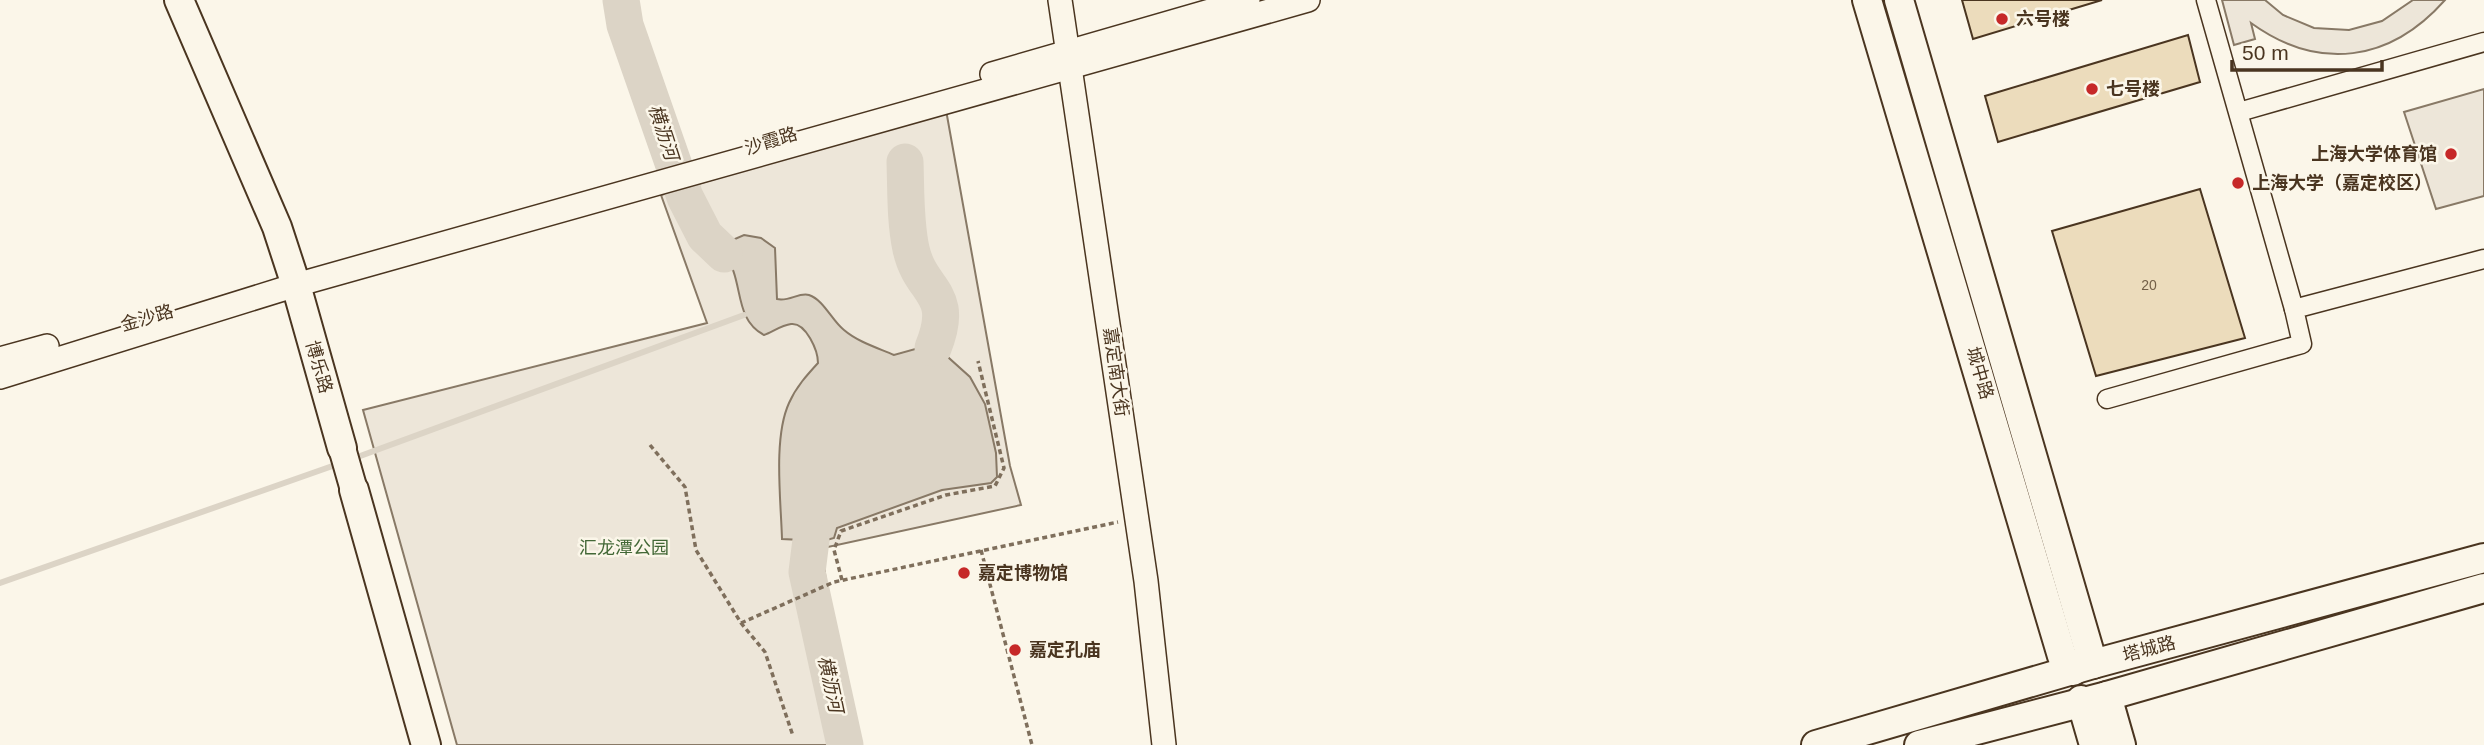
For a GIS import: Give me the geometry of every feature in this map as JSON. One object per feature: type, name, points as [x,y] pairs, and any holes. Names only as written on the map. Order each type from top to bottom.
[{"type":"main road","name":"博乐路","points":[[179,0],[278,227],[426,745]]},
{"type":"main road","name":"城中路","points":[[1867,0],[2062,656],[2083,667]]},
{"type":"main road","name":"城中路","points":[[1899,0],[2083,667],[2094,698],[2094,745]]},
{"type":"main road","name":"塔城路","points":[[1816,745],[2083,667],[2484,558]]},
{"type":"main road","name":"塔城路","points":[[1919,745],[2484,588]]},
{"type":"main road","points":[[2094,698],[2121,745]]},
{"type":"street","name":"嘉定南大街","points":[[1060,0],[1137,517],[1164,745]]},
{"type":"street","name":"沙霞路","points":[[295,281],[653,176],[1069,60],[1248,0]]},
{"type":"street","points":[[0,376],[295,281],[1069,60],[1308,0]]},
{"type":"street","points":[[2107,399],[2302,344],[2206,0]]},
{"type":"street","points":[[2239,112],[2484,42]]},
{"type":"street","points":[[2294,309],[2484,259]]},
{"type":"street","name":"金沙路","points":[[0,359],[295,281]]},
{"type":"path","points":[[842,580],[834,550],[841,531],[946,495],[995,486],[1004,467],[978,361]]},
{"type":"path","points":[[650,445],[685,487],[696,550],[741,623],[765,652],[793,736]]},
{"type":"path","points":[[741,623],[834,582],[1137,517]]},
{"type":"path","points":[[981,550],[1032,745]]},
{"type":"green space","points":[[2222,0],[2265,0],[2283,15],[2314,28],[2349,30],[2382,21],[2413,0],[2445,0],[2424,21],[2401,37],[2353,53],[2328,54],[2302,49],[2277,39],[2251,23],[2255,39],[2234,45]]},
{"type":"green space","name":"上海大学体育馆","points":[[2484,89],[2484,196],[2436,209],[2404,112]]},
{"type":"green space","name":"汇龙潭公园","points":[[946,110],[1010,466],[1021,505],[823,548],[829,623],[860,745],[457,745],[363,410],[707,323],[661,195]]},
{"type":"shaded area","points":[[744,235],[761,238],[775,248],[777,299],[809,295],[819,301],[844,330],[862,341],[894,355],[926,346],[940,350],[970,377],[985,404],[996,453],[997,477],[991,483],[942,490],[837,528],[834,538],[823,541],[782,539],[779,451],[784,417],[792,397],[818,363],[810,338],[802,328],[791,324],[764,335],[747,319],[735,275],[724,254],[728,242]]},
{"type":"building","name":"六号楼","points":[[1962,0],[2102,0],[1973,39]]},
{"type":"building","name":"七号楼","points":[[2188,35],[2200,82],[1998,142],[1985,96]]},
{"type":"building","points":[[2200,189],[2245,338],[2096,376],[2052,231]]},
{"type":"waterway","name":"横沥河","points":[[621,0],[625,25],[685,197],[705,236],[724,254]]},
{"type":"waterway","points":[[905,162],[911,249],[916,264],[939,303],[941,315],[933,348]]},
{"type":"waterway","points":[[352,459],[744,315]]},
{"type":"waterway","points":[[0,583],[341,463]]},
{"type":"waterway","name":"横沥河","points":[[811,540],[807,572],[845,745]]},
{"type":"place","name":"六号楼","points":[[2002,19]]},
{"type":"place","name":"七号楼","points":[[2092,89]]},
{"type":"place","name":"上海大学体育馆","points":[[2451,154]]},
{"type":"place","name":"上海大学（嘉定校区）","points":[[2238,183]]},
{"type":"place","name":"嘉定博物馆","points":[[964,573]]},
{"type":"place","name":"嘉定孔庙","points":[[1015,650]]}]
